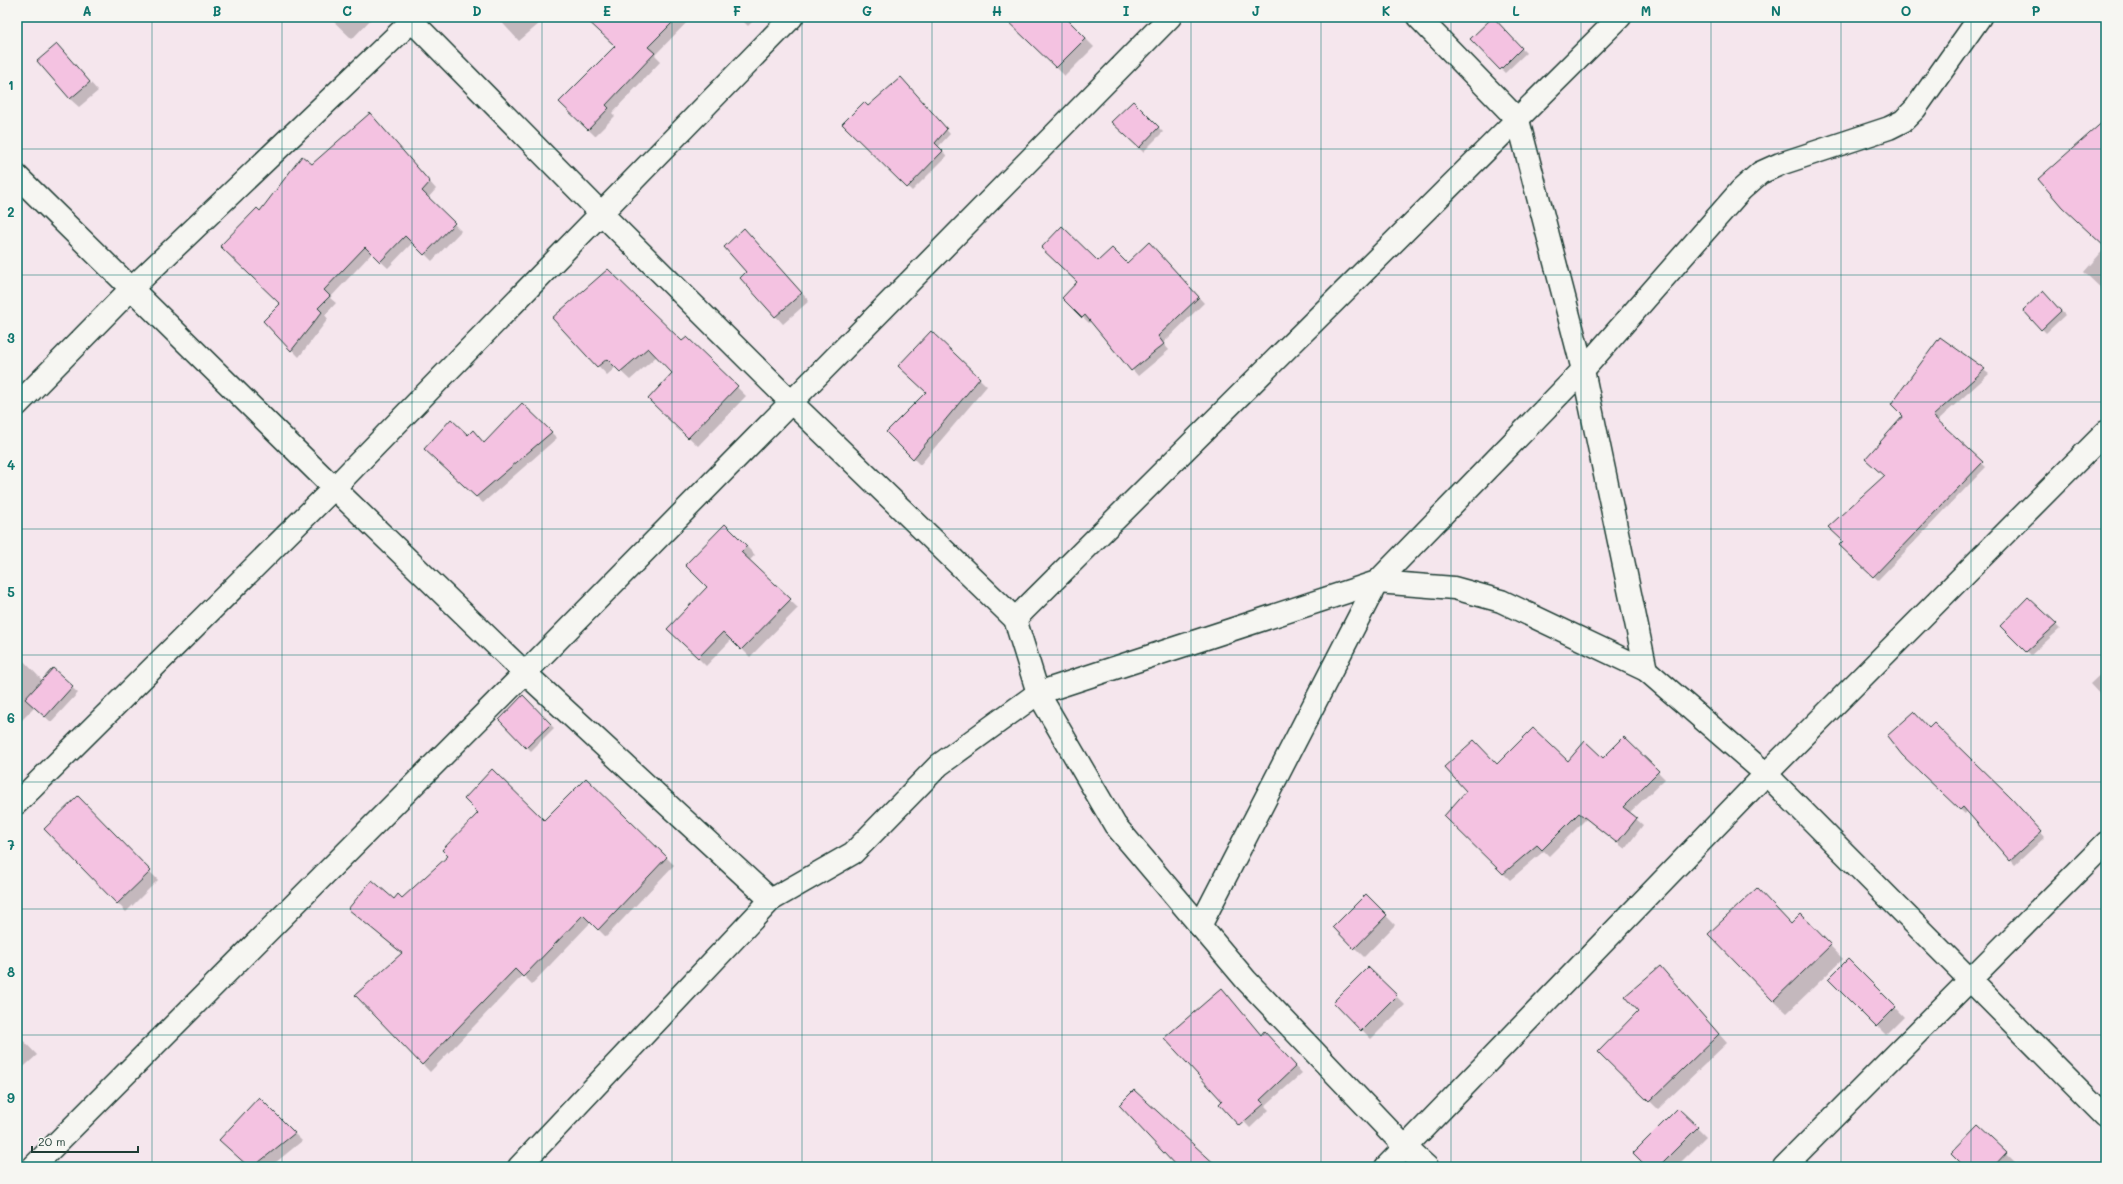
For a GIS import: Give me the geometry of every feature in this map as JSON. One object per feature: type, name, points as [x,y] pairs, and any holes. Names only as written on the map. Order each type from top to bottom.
[{"type":"street","points":[[17,803],[334,488],[792,17]]},
{"type":"street","points":[[33,1167],[525,673],[790,401],[1170,17]]},
{"type":"street","points":[[1418,17],[1518,120],[1583,370],[1646,670]]},
{"type":"street","points":[[1015,619],[1620,17]]},
{"type":"street","points":[[1200,926],[1376,582],[1583,370],[1760,173],[1780,164],[1889,128],[1903,121],[1915,109],[1980,17]]},
{"type":"street","points":[[17,405],[131,289],[412,18],[601,214],[790,401],[1015,619],[1038,693],[1115,825],[1246,980],[1405,1147],[1427,1167]]},
{"type":"street","points":[[17,176],[334,488],[525,673],[771,900]]},
{"type":"street","points":[[1386,1167],[1766,774],[2106,432]]},
{"type":"street","points":[[519,1167],[771,900],[853,853],[939,765],[1038,693],[1376,582],[1454,588],[1501,601],[1646,670],[1766,774],[1969,981],[2106,1117]]},
{"type":"street","points":[[1784,1167],[2106,843]]},
{"type":"building","points":[[584,17],[678,17],[648,47],[655,53],[606,105],[609,108],[588,130],[559,102],[615,46]]},
{"type":"building","points":[[1003,17],[1065,17],[1086,38],[1056,68]]},
{"type":"building","points":[[1493,17],[1522,48],[1500,70],[1470,39]]},
{"type":"building","points":[[57,44],[90,82],[70,99],[37,61]]},
{"type":"building","points":[[901,77],[947,129],[935,143],[943,151],[907,188],[842,124],[864,102],[868,106]]},
{"type":"building","points":[[1133,101],[1159,127],[1139,148],[1111,122]]},
{"type":"building","points":[[370,113],[430,182],[422,191],[455,223],[424,255],[405,236],[380,262],[365,247],[324,290],[330,296],[318,308],[322,312],[291,351],[263,321],[280,304],[220,246],[257,208],[260,211],[302,156],[312,164]]},
{"type":"building","points":[[2106,119],[2106,248],[2062,207],[2038,179]]},
{"type":"building","points":[[1062,226],[1098,261],[1112,248],[1127,263],[1149,242],[1199,297],[1158,336],[1164,344],[1131,371],[1085,315],[1082,318],[1062,298],[1077,282],[1041,248]]},
{"type":"building","points":[[744,228],[802,293],[775,317],[740,278],[746,272],[724,247]]},
{"type":"building","points":[[608,269],[682,341],[687,337],[738,386],[688,438],[648,399],[672,373],[648,348],[620,372],[607,359],[597,367],[552,318]]},
{"type":"building","points":[[2043,291],[2061,311],[2041,330],[2023,310]]},
{"type":"building","points":[[931,331],[980,378],[913,459],[886,432],[926,392],[898,366]]},
{"type":"building","points":[[1940,337],[1985,369],[1933,416],[1983,462],[1873,577],[1839,545],[1843,541],[1828,527],[1884,476],[1865,459],[1903,416],[1891,404]]},
{"type":"building","points":[[522,403],[552,432],[476,497],[424,449],[451,419],[468,435],[473,430],[484,443]]},
{"type":"building","points":[[725,524],[747,546],[741,552],[791,599],[741,650],[723,632],[698,658],[667,629],[707,587],[685,565]]},
{"type":"building","points":[[2028,597],[2057,624],[2026,652],[2000,626]]},
{"type":"building","points":[[53,668],[73,686],[45,717],[25,699]]},
{"type":"building","points":[[523,695],[551,724],[526,748],[499,720]]},
{"type":"building","points":[[1914,712],[1929,728],[1934,723],[2011,798],[2042,832],[2010,861],[1963,807],[1960,810],[1902,755],[1887,736]]},
{"type":"building","points":[[1533,728],[1568,761],[1585,741],[1603,758],[1624,737],[1659,771],[1623,807],[1637,818],[1617,843],[1579,813],[1542,850],[1537,845],[1503,874],[1444,816],[1466,791],[1444,767],[1474,740],[1497,764]]},
{"type":"building","points":[[492,769],[544,820],[586,778],[667,857],[598,930],[583,915],[523,977],[515,969],[422,1065],[355,995],[402,953],[348,909],[372,880],[394,899],[398,894],[402,898],[448,856],[442,850],[478,813],[464,799]]},
{"type":"building","points":[[78,796],[151,871],[117,904],[44,829]]},
{"type":"building","points":[[1757,888],[1791,924],[1801,914],[1831,945],[1773,1001],[1708,934]]},
{"type":"building","points":[[1366,894],[1387,915],[1354,949],[1333,927]]},
{"type":"building","points":[[1848,959],[1896,1007],[1876,1027],[1828,979]]},
{"type":"building","points":[[1660,966],[1719,1034],[1649,1102],[1598,1052],[1638,1011],[1625,996]]},
{"type":"building","points":[[1368,967],[1397,995],[1361,1031],[1333,1002]]},
{"type":"building","points":[[1222,988],[1261,1035],[1264,1031],[1296,1066],[1260,1100],[1264,1104],[1239,1126],[1219,1104],[1222,1101],[1164,1038]]},
{"type":"building","points":[[1134,1090],[1218,1167],[1177,1167],[1119,1105]]},
{"type":"building","points":[[259,1097],[295,1133],[253,1167],[249,1167],[219,1140]]},
{"type":"building","points":[[1678,1108],[1698,1127],[1658,1167],[1647,1167],[1633,1153]]},
{"type":"building","points":[[1978,1125],[2007,1152],[1993,1167],[1965,1167],[1951,1153]]}]
